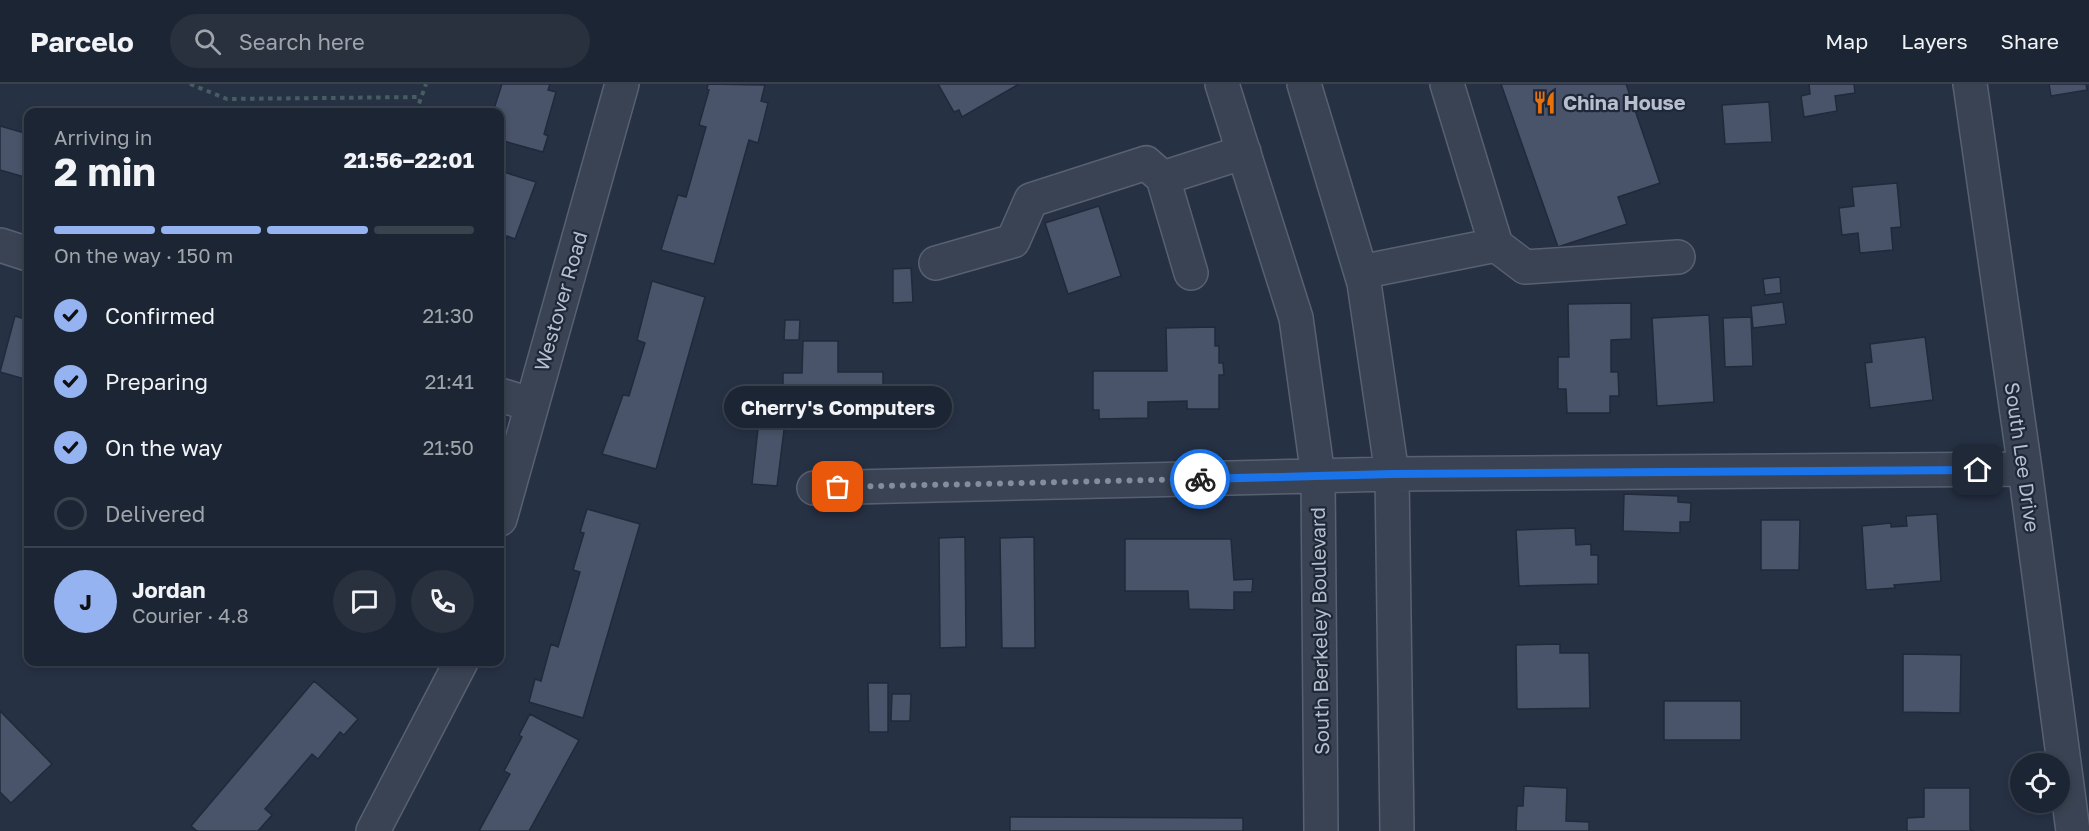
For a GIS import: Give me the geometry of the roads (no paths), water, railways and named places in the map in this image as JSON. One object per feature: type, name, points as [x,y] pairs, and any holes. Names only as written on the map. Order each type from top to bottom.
[{"type":"street","name":"Westover Road","points":[[504,504],[530,404],[622,84]]},
{"type":"street","name":"South Berkeley Boulevard","points":[[1222,84],[1296,318],[1317,476],[1321,831]]},
{"type":"street","points":[[1304,84],[1361,272],[1392,474],[1397,831]]},
{"type":"street","points":[[1447,84],[1496,245],[1525,267],[1678,257]]},
{"type":"street","name":"South Lee Drive","points":[[1970,84],[2025,469],[2073,831]]},
{"type":"street","points":[[1163,178],[1244,152]]},
{"type":"street","points":[[936,263],[1013,241],[1031,200],[1146,163],[1163,178],[1191,273]]},
{"type":"street","points":[[0,245],[24,253]]},
{"type":"street","points":[[1361,272],[1496,245]]},
{"type":"street","points":[[504,396],[530,404]]},
{"type":"street","points":[[814,488],[1392,474],[2025,469]]},
{"type":"street","points":[[373,831],[459,666]]},
{"type":"place","name":"China House","points":[[1545,102]]},
{"type":"place","name":"Cherry's Computers","points":[[838,487]]}]
